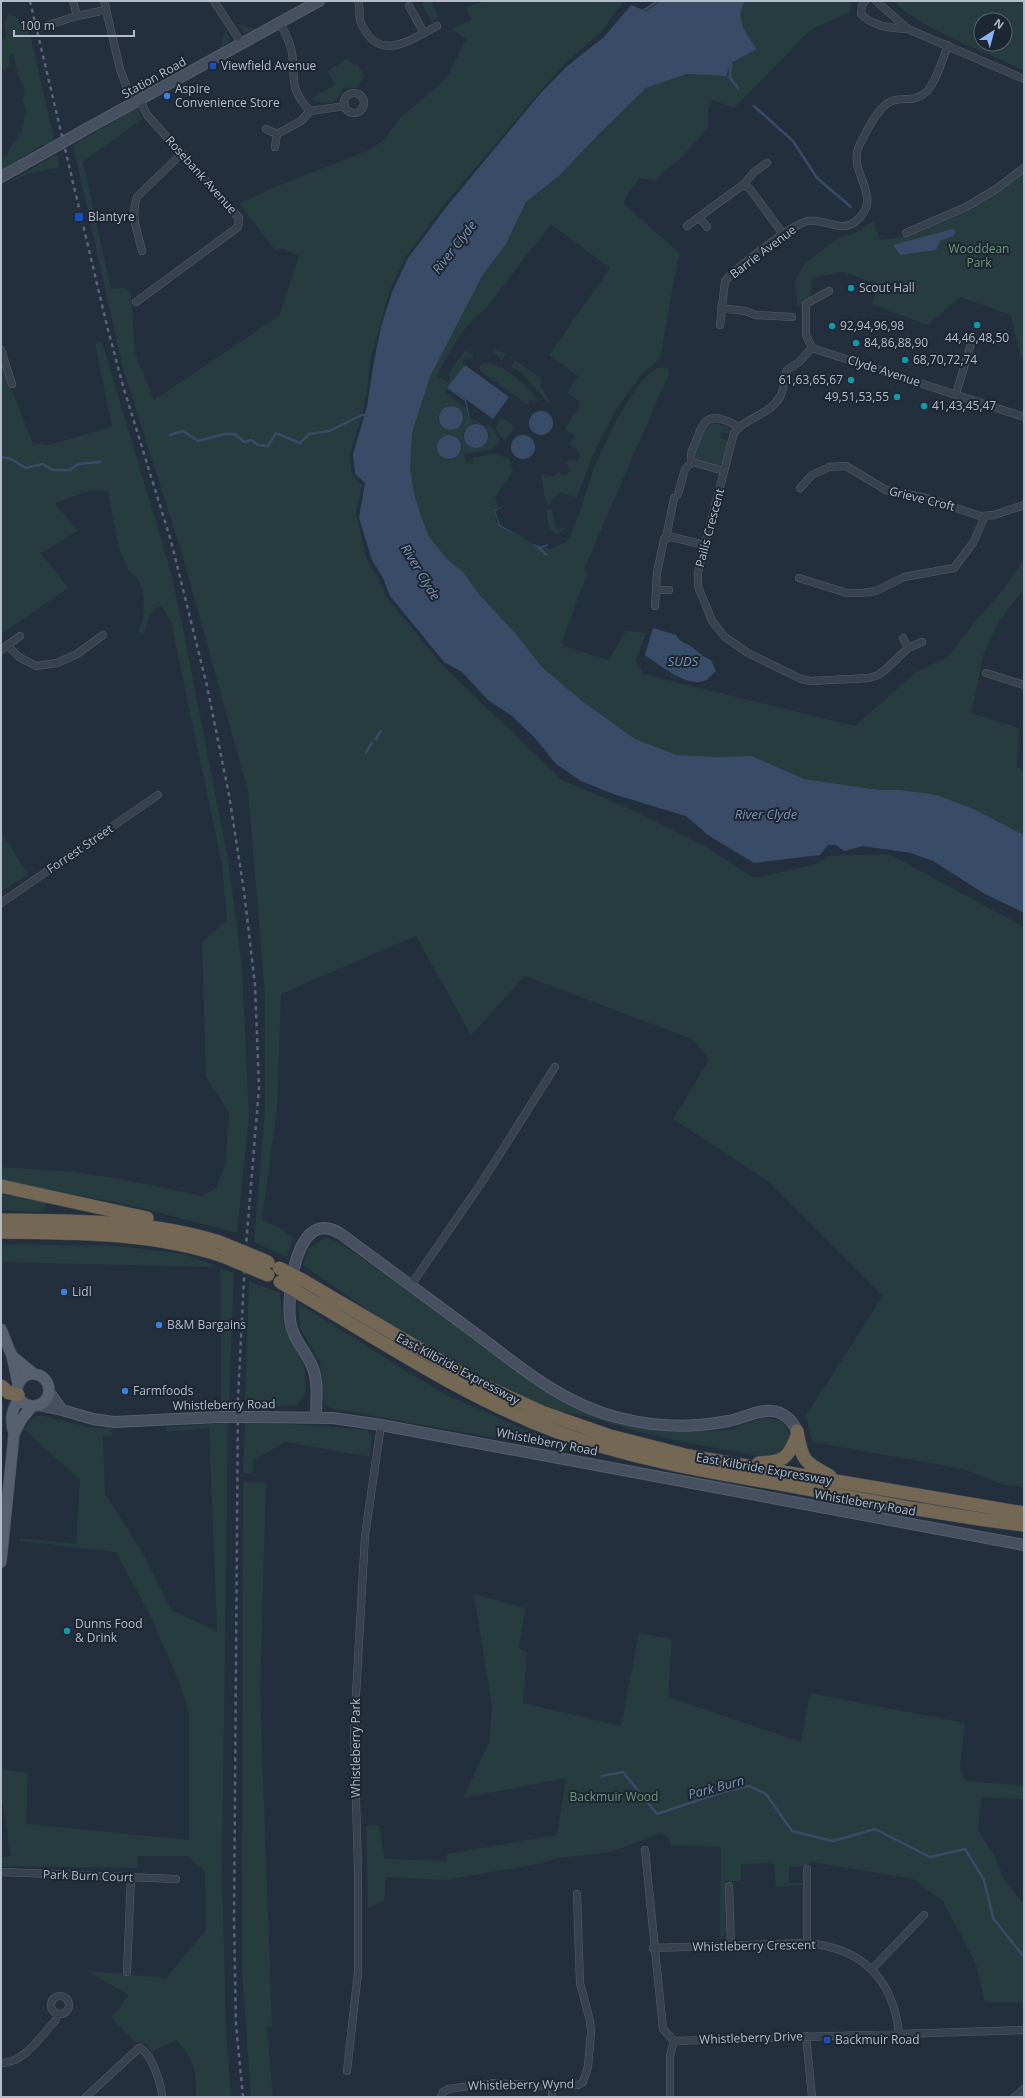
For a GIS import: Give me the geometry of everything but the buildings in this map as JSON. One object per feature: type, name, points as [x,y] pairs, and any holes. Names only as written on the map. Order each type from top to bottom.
[{"type":"highway","points":[[1,1186],[170,1222],[202,1237]]},
{"type":"highway","name":"East Kilbride Expressway","points":[[1,1220],[134,1224],[202,1237],[219,1242],[274,1265],[304,1281],[451,1368],[524,1405],[630,1442],[747,1466],[837,1482],[1024,1512]]},
{"type":"highway","name":"East Kilbride Expressway","points":[[1,1232],[128,1236],[182,1244],[222,1256],[280,1282],[431,1372],[491,1403],[555,1431],[595,1445],[683,1467],[1024,1525]]},
{"type":"highway","points":[[1,1386],[9,1393],[19,1393]]},
{"type":"highway","points":[[747,1466],[775,1462],[784,1459],[791,1452],[797,1434]]},
{"type":"highway","points":[[797,1434],[806,1461],[814,1469],[829,1476],[837,1482]]},
{"type":"main road","points":[[1,1329],[12,1356],[19,1393],[35,1406]]},
{"type":"main road","points":[[1,1562],[14,1434],[21,1420],[35,1406],[46,1400],[49,1392],[47,1382],[43,1377],[34,1374],[12,1356]]},
{"type":"main road","points":[[14,1434],[12,1428],[14,1405],[26,1375],[34,1374]]},
{"type":"street","points":[[73,1],[77,16]]},
{"type":"street","name":"Rosebank Avenue","points":[[104,1],[120,69],[136,102],[238,214],[239,218],[238,227],[136,302]]},
{"type":"street","points":[[214,1],[242,44]]},
{"type":"street","points":[[358,1],[363,26],[369,36],[382,45],[396,46],[437,26]]},
{"type":"street","points":[[865,1],[862,6],[861,14],[869,22],[888,28],[908,29],[1024,79]]},
{"type":"street","points":[[876,1],[908,29]]},
{"type":"street","name":"Station Road","points":[[1,177],[280,23],[315,2]]},
{"type":"street","points":[[409,6],[424,33]]},
{"type":"street","points":[[48,25],[77,16],[106,10]]},
{"type":"street","points":[[280,23],[292,52],[293,88],[298,98],[310,111]]},
{"type":"street","name":"Barrie Avenue","points":[[720,325],[725,281],[729,276],[783,234],[807,221],[816,220],[842,227],[848,226],[864,212],[869,201],[857,165],[856,155],[859,145],[884,106],[894,100],[915,99],[928,91],[948,45]]},
{"type":"street","points":[[277,134],[300,121],[310,111],[344,106]]},
{"type":"street","points":[[266,129],[277,134]]},
{"type":"street","points":[[275,147],[277,134]]},
{"type":"street","points":[[142,251],[133,215],[137,197],[182,153]]},
{"type":"street","points":[[687,226],[744,184],[754,172],[767,163]]},
{"type":"street","points":[[906,233],[966,207],[996,189],[1024,168]]},
{"type":"street","points":[[744,184],[750,188],[783,234]]},
{"type":"street","points":[[699,217],[707,227]]},
{"type":"street","points":[[655,606],[659,558],[664,539],[666,538],[676,496],[685,469],[692,462],[691,453],[702,425],[706,420],[714,418],[732,422],[738,427],[752,421],[773,406],[781,396],[787,370],[799,362],[812,348],[806,335],[806,304],[829,291]]},
{"type":"street","points":[[721,308],[745,311],[756,315],[792,317]]},
{"type":"street","points":[[956,394],[972,344]]},
{"type":"street","name":"Clyde Avenue","points":[[812,348],[1024,417]]},
{"type":"street","points":[[1,350],[12,384]]},
{"type":"street","name":"Pailis Crescent","points":[[738,427],[734,433],[698,572],[698,587],[712,620],[725,637],[755,656],[800,679],[832,681],[869,678],[878,675],[908,648],[922,642]]},
{"type":"street","name":"Pailis Crescent","points":[[692,462],[724,471]]},
{"type":"street","name":"Grieve Croft","points":[[800,488],[812,476],[829,467],[846,466],[886,490],[927,498],[985,516]]},
{"type":"street","points":[[799,578],[847,593],[862,593],[876,591],[904,578],[954,568],[974,543],[985,516],[1024,505]]},
{"type":"street","points":[[666,538],[672,537],[704,545]]},
{"type":"street","points":[[656,590],[669,590]]},
{"type":"street","points":[[20,636],[4,648],[36,666],[57,663],[77,654],[103,635]]},
{"type":"street","points":[[903,638],[908,648]]},
{"type":"street","points":[[986,674],[1024,685]]},
{"type":"street","name":"Forrest Street","points":[[1,903],[158,795]]},
{"type":"street","points":[[411,1285],[482,1182],[555,1067]]},
{"type":"street","points":[[316,1417],[316,1387],[314,1373],[293,1332],[289,1313],[293,1277],[299,1249],[304,1239],[314,1231],[321,1229],[338,1232],[540,1382],[572,1401],[602,1413],[644,1423],[683,1426],[720,1423],[761,1412],[773,1411],[786,1416],[792,1422],[797,1434]]},
{"type":"street","points":[[49,1392],[62,1410]]},
{"type":"street","name":"Whistleberry Road","points":[[35,1406],[62,1410],[93,1420],[114,1422],[218,1417],[316,1417],[344,1419],[1024,1545]]},
{"type":"street","name":"Whistleberry Park","points":[[347,2071],[358,1972],[358,1870],[354,1730],[365,1536],[381,1425]]},
{"type":"street","points":[[645,1850],[653,1948],[663,2029],[674,2041],[670,2056],[670,2097]]},
{"type":"street","points":[[807,1869],[807,1943]]},
{"type":"street","name":"Park Burn Court","points":[[1,1872],[176,1879]]},
{"type":"street","points":[[127,1972],[131,1878]]},
{"type":"street","points":[[729,1886],[730,1946]]},
{"type":"street","name":"Whistleberry Wynd","points":[[441,2097],[443,2092],[448,2089],[481,2083],[552,2086],[578,2085],[586,2077],[591,2032],[590,2021],[580,1983],[577,1894]]},
{"type":"street","points":[[872,1969],[924,1915]]},
{"type":"street","name":"Whistleberry Crescent","points":[[653,1948],[807,1943],[822,1945],[847,1952],[872,1969],[893,2002],[897,2013],[899,2034]]},
{"type":"street","points":[[1,2063],[18,2059],[55,2021],[58,2014]]},
{"type":"street","name":"Whistleberry Drive","points":[[674,2041],[1024,2030]]},
{"type":"street","points":[[806,2036],[812,2097]]},
{"type":"street","points":[[86,2097],[139,2048],[145,2051],[158,2077],[162,2097]]},
{"type":"street","points":[[552,2086],[552,2097]]},
{"type":"street","points":[[1014,2097],[1024,2090]]},
{"type":"green space","points":[[427,1],[431,1],[438,16],[432,23],[422,4]]},
{"type":"green space","points":[[486,1],[624,1],[602,31],[564,65],[444,205],[405,258],[389,292],[370,362],[362,416],[350,454],[352,475],[362,485],[356,513],[367,560],[379,579],[386,596],[442,665],[562,780],[632,810],[704,846],[754,878],[817,864],[828,856],[889,854],[1024,927],[1024,1487],[1004,1485],[963,1469],[812,1442],[806,1415],[883,1296],[769,1182],[673,1119],[709,1060],[694,1040],[525,976],[471,1035],[416,936],[281,994],[277,1108],[262,1220],[282,1229],[293,1238],[287,1257],[254,1242],[265,1109],[265,994],[248,791],[183,557],[123,369],[73,145],[137,108],[142,119],[83,162],[111,289],[125,288],[131,295],[135,353],[154,400],[279,316],[299,256],[284,249],[275,250],[240,204],[270,189],[369,150],[384,140],[400,118],[446,79],[466,39],[452,29],[471,20],[466,7]]},
{"type":"green space","points":[[745,1],[851,1],[850,12],[810,30],[734,108],[713,100],[708,109],[708,128],[681,158],[664,171],[656,181],[639,178],[623,203],[679,253],[660,358],[641,375],[616,410],[592,457],[577,498],[560,492],[558,496],[556,495],[551,501],[551,504],[546,505],[541,473],[554,476],[558,471],[562,475],[567,475],[570,470],[566,463],[569,460],[577,461],[580,456],[578,451],[569,444],[575,436],[565,429],[580,406],[579,401],[567,392],[578,376],[549,355],[610,268],[551,224],[486,308],[464,331],[452,348],[437,376],[438,380],[441,377],[448,383],[451,379],[448,374],[465,350],[474,356],[471,360],[466,357],[462,363],[465,365],[445,392],[466,408],[469,419],[460,431],[470,419],[476,420],[485,426],[488,424],[492,427],[500,440],[491,450],[464,454],[466,463],[473,463],[472,458],[492,454],[509,458],[513,471],[499,490],[498,495],[495,496],[498,508],[495,509],[496,521],[499,526],[534,544],[550,549],[566,542],[577,520],[593,471],[620,414],[639,385],[649,374],[660,367],[669,370],[670,371],[584,569],[588,572],[562,641],[564,646],[608,660],[626,631],[646,633],[636,660],[643,674],[855,726],[916,672],[948,657],[977,619],[1003,590],[1024,559],[1024,589],[999,621],[984,652],[971,713],[1019,728],[1017,767],[1024,771],[1024,835],[974,809],[937,795],[901,790],[879,790],[804,779],[752,756],[716,757],[677,755],[635,739],[582,701],[542,667],[516,634],[478,593],[463,572],[447,559],[429,537],[421,516],[414,493],[410,468],[412,433],[430,377],[482,276],[506,244],[526,202],[560,174],[646,88],[687,74],[726,76],[730,65],[757,49],[741,21],[742,8]],"holes":[[[449,405],[460,409],[464,416],[462,424],[453,431],[445,429],[438,420],[440,412]],[[474,423],[485,427],[489,434],[487,442],[478,449],[470,447],[463,437],[464,430]],[[451,434],[461,441],[462,449],[455,459],[447,460],[438,453],[437,445],[440,438]]]},
{"type":"green space","points":[[893,1],[1024,1],[1024,70],[983,52],[1013,52],[1013,12],[973,12],[973,48],[937,31],[906,12]]},
{"type":"green space","points":[[8,13],[16,17],[22,23],[31,38],[54,139],[50,144],[42,145],[1,171],[1,158],[7,156],[12,145],[17,141],[18,134],[21,133],[26,110],[23,101],[25,91],[18,74],[13,53],[9,56],[9,66],[4,71],[1,65],[1,42],[6,37],[4,24]]},
{"type":"green space","points":[[237,24],[256,29],[244,33]]},
{"type":"green space","points":[[225,30],[229,36],[229,42],[220,49]]},
{"type":"green space","points":[[348,58],[353,65],[357,63],[364,76],[357,88],[344,87],[336,101],[329,103],[321,103],[310,99],[335,85],[328,71]]},
{"type":"green space","points":[[57,154],[60,167],[28,174],[2,186]]},
{"type":"green space","name":"Wooddean Park","points":[[1024,171],[1024,357],[1020,356],[1011,315],[960,297],[928,325],[872,304],[878,284],[843,272],[812,278],[810,303],[797,305],[795,280],[804,264],[839,237],[854,234],[873,221],[880,240],[910,236],[964,213],[1000,191]]},
{"type":"green space","points":[[102,342],[170,569],[182,623],[228,860],[242,965],[249,1117],[237,1233],[134,1206],[1,1180],[1,1167],[74,1172],[121,1179],[202,1196],[216,1188],[225,1166],[229,1113],[206,1077],[202,942],[227,920],[222,864],[171,622],[162,606],[156,607],[148,619],[143,635],[138,632],[143,619],[144,597],[139,581],[128,569],[119,548],[108,491],[92,490],[55,503],[78,531],[41,553],[68,588],[1,634],[1,363],[33,443],[48,445],[112,427],[95,343]]},
{"type":"green space","points":[[498,350],[506,354],[501,361],[505,365],[499,362],[501,360],[493,351]]},
{"type":"green space","points":[[515,360],[542,379],[540,386],[550,401],[548,403],[522,373],[511,367]]},
{"type":"green space","points":[[483,363],[491,364],[507,371],[528,388],[539,401],[530,400],[528,405],[480,371],[479,367]]},
{"type":"green space","points":[[502,417],[515,427],[504,441],[495,428]]},
{"type":"green space","points":[[713,423],[727,426],[730,432],[730,434],[722,432],[720,438],[729,440],[722,463],[716,467],[697,462],[695,453],[706,427]]},
{"type":"green space","points":[[552,509],[556,529],[568,527],[558,534],[554,533],[550,528],[548,521],[546,510]]},
{"type":"green space","points":[[1,832],[28,874],[1,892]]},
{"type":"green space","points":[[1,1194],[47,1201],[43,1212],[1,1210]]},
{"type":"green space","points":[[325,1238],[336,1241],[413,1292],[526,1377],[603,1418],[654,1429],[702,1431],[728,1430],[764,1417],[781,1421],[787,1428],[790,1437],[783,1452],[770,1458],[674,1440],[633,1430],[585,1416],[559,1411],[527,1398],[475,1373],[388,1324],[303,1265],[308,1249]]},
{"type":"green space","points":[[1,1244],[119,1246],[184,1254],[218,1267],[1,1262]]},
{"type":"green space","points":[[220,1268],[234,1273],[229,1404],[221,1402]]},
{"type":"green space","points":[[249,1281],[280,1293],[284,1327],[304,1366],[306,1390],[303,1398],[296,1405],[263,1408],[252,1402],[245,1401]]},
{"type":"green space","points":[[298,1303],[447,1395],[521,1428],[566,1444],[566,1451],[330,1408],[326,1405],[324,1400],[320,1363],[300,1328]]},
{"type":"green space","points":[[1,1395],[4,1407],[1,1443]]},
{"type":"green space","points":[[41,1415],[87,1427],[111,1428],[112,1436],[103,1437],[105,1494],[141,1550],[171,1610],[217,1631],[209,1428],[166,1432],[166,1427],[228,1423],[222,1870],[226,2027],[231,2097],[196,2097],[194,2066],[183,2048],[176,2040],[152,2052],[146,2044],[136,2043],[111,2018],[129,1995],[87,1971],[166,1978],[206,1930],[205,1872],[188,1856],[138,1856],[137,1868],[1,1866],[1,1858],[11,1856],[3,1805],[1,1805],[1,1769],[28,1773],[26,1824],[189,1840],[189,1713],[181,1687],[152,1619],[116,1552],[20,1541],[20,1538],[76,1544],[80,1480],[25,1430],[31,1420]]},
{"type":"green space","points":[[245,1422],[367,1430],[372,1437],[370,1457],[285,1442],[253,1460],[252,1474],[243,1473]]},
{"type":"green space","points":[[243,1482],[266,1482],[260,1692],[272,2026],[267,2027],[273,2097],[251,2097],[242,1970]]},
{"type":"green space","name":"Backmuir Wood","points":[[474,1594],[525,1608],[519,1649],[527,1652],[523,1703],[621,1726],[639,1633],[672,1639],[668,1697],[801,1742],[810,1693],[965,1723],[960,1767],[965,1781],[1024,1786],[1024,1799],[981,1797],[978,1830],[995,1857],[1005,1881],[1024,1904],[1024,2002],[985,2002],[976,1964],[943,1901],[913,1879],[811,1862],[806,1866],[789,1867],[789,1883],[803,1883],[803,1885],[776,1887],[774,1863],[741,1864],[741,1881],[725,1881],[726,1933],[720,1940],[721,1847],[671,1845],[667,1836],[661,1833],[611,1852],[558,1858],[538,1864],[446,1880],[386,1877],[384,1901],[368,1908],[366,1826],[379,1825],[384,1859],[447,1861],[447,1854],[557,1835],[566,1778],[463,1798],[489,1743],[492,1707]]},
{"type":"water","name":"River Clyde","points":[[661,1],[745,1],[742,8],[741,20],[745,32],[757,49],[730,64],[726,76],[687,74],[646,88],[560,175],[526,202],[506,244],[482,276],[430,377],[412,433],[410,468],[414,493],[429,537],[447,559],[463,572],[478,593],[516,634],[542,667],[582,701],[635,739],[677,755],[716,757],[752,756],[804,779],[879,790],[901,790],[937,795],[974,809],[1024,835],[1024,913],[985,894],[933,861],[911,853],[863,846],[844,851],[836,845],[828,845],[820,855],[754,863],[708,835],[686,816],[616,795],[581,781],[556,764],[535,738],[512,716],[488,700],[462,672],[444,662],[390,596],[383,578],[372,560],[359,518],[365,483],[355,474],[353,454],[367,407],[381,327],[392,292],[408,258],[447,206],[539,95],[566,67],[604,37],[631,5],[646,11]]},
{"type":"water","points":[[953,229],[956,232],[953,236],[940,241],[936,250],[900,255],[893,245]]},
{"type":"water","points":[[465,365],[509,397],[493,419],[449,387],[466,400],[470,419],[461,431],[469,419],[465,401],[447,388]]},
{"type":"water","points":[[451,406],[459,410],[463,418],[459,426],[451,430],[443,426],[439,418],[443,410]]},
{"type":"water","points":[[541,411],[549,415],[553,423],[549,431],[541,435],[533,431],[529,423],[533,415]]},
{"type":"water","points":[[476,424],[484,428],[488,436],[484,444],[476,448],[468,444],[464,436],[468,428]]},
{"type":"water","points":[[449,435],[457,439],[461,447],[457,455],[449,459],[441,455],[437,447],[441,439]]},
{"type":"water","points":[[523,435],[531,439],[535,447],[531,455],[523,459],[515,455],[511,447],[515,439]]},
{"type":"water","points":[[504,506],[495,511],[500,525],[531,542],[499,526],[494,510]]},
{"type":"water","points":[[532,543],[539,547],[548,544],[549,545],[541,548],[548,555],[546,556]]},
{"type":"water","name":"SUDS","points":[[653,628],[676,635],[682,641],[711,660],[716,671],[706,680],[697,682],[681,678],[665,669],[645,655]]},
{"type":"waterway","points":[[644,10],[658,1]]},
{"type":"waterway","points":[[731,61],[730,78],[738,88]]},
{"type":"waterway","points":[[754,106],[793,141],[817,178],[851,207]]},
{"type":"waterway","points":[[170,435],[183,431],[198,441],[224,434],[235,434],[244,442],[251,440],[258,445],[268,446],[276,433],[300,443],[309,434],[329,431],[362,415],[366,415]]},
{"type":"waterway","points":[[1,457],[11,459],[26,468],[43,464],[52,470],[70,470],[78,464],[100,462]]},
{"type":"waterway","points":[[376,739],[381,731]]},
{"type":"waterway","points":[[366,752],[372,743]]},
{"type":"waterway","name":"Park Burn","points":[[602,1776],[623,1772],[657,1814],[723,1792],[749,1786],[766,1794],[792,1831],[833,1841],[875,1829],[930,1857],[965,1849],[984,1880],[993,1918],[1024,1957]]},
{"type":"railway","points":[[30,1],[107,326],[123,386],[171,541],[207,686],[229,795],[244,891],[255,985],[259,1088],[245,1258],[238,1398],[234,1921],[236,2025],[243,2097]]},
{"type":"place","name":"Viewfield Avenue","points":[[213,66]]},
{"type":"place","name":"Aspire Convenience Store","points":[[167,96]]},
{"type":"place","name":"Blantyre","points":[[79,217]]},
{"type":"place","name":"Scout Hall","points":[[851,288]]},
{"type":"place","name":"44,46,48,50","points":[[977,325]]},
{"type":"place","name":"92,94,96,98","points":[[832,326]]},
{"type":"place","name":"84,86,88,90","points":[[856,343]]},
{"type":"place","name":"68,70,72,74","points":[[905,360]]},
{"type":"place","name":"61,63,65,67","points":[[851,380]]},
{"type":"place","name":"49,51,53,55","points":[[897,397]]},
{"type":"place","name":"41,43,45,47","points":[[924,406]]},
{"type":"place","name":"Lidl","points":[[64,1292]]},
{"type":"place","name":"B&M Bargains","points":[[159,1325]]},
{"type":"place","name":"Farmfoods","points":[[125,1391]]},
{"type":"place","name":"Dunns Food & Drink","points":[[67,1631]]},
{"type":"place","name":"Backmuir Road","points":[[827,2040]]}]
